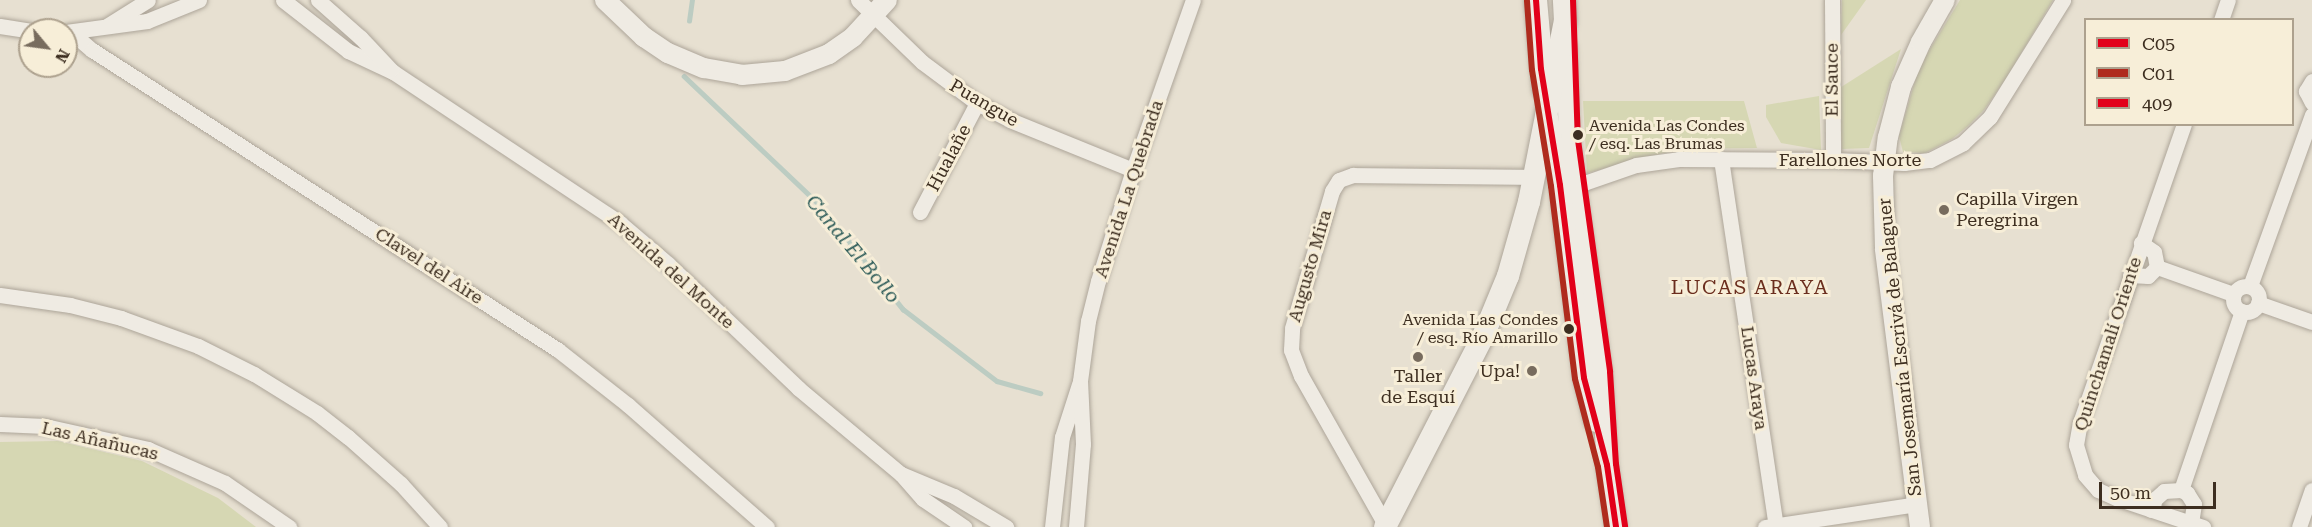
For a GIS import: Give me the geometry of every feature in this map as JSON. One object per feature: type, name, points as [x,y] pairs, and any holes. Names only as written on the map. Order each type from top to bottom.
[{"type":"main road","points":[[1536,0],[1547,109]]},
{"type":"main road","points":[[1385,526],[1497,306],[1517,249],[1534,177],[1565,10]]},
{"type":"street","points":[[105,27],[148,0]]},
{"type":"street","points":[[78,31],[161,17],[199,0]]},
{"type":"street","name":"Avenida del Monte","points":[[284,0],[348,51],[393,72],[620,224],[668,264],[798,388],[901,474],[923,499],[964,527]]},
{"type":"street","name":"Avenida del Monte","points":[[318,0],[367,44],[393,72]]},
{"type":"street","points":[[605,0],[644,37],[668,53],[704,68],[742,75],[771,74],[815,61],[842,46],[874,16],[886,0]]},
{"type":"street","name":"Puangue","points":[[858,0],[937,75],[977,104],[1019,124],[1133,170]]},
{"type":"street","name":"Avenida La Quebrada","points":[[1052,527],[1062,437],[1080,381],[1088,321],[1098,281],[1133,170],[1193,0]]},
{"type":"street","name":"El Sauce","points":[[1832,0],[1833,160]]},
{"type":"street","name":"San Josemaría Escrivá de Balaguer","points":[[1920,527],[1884,229],[1884,162],[1894,112],[1907,72],[1945,0]]},
{"type":"street","name":"Farellones Norte","points":[[1567,185],[1646,163],[1721,159],[1920,163],[1930,160],[1948,152],[1972,136],[1997,107],[2063,0]]},
{"type":"street","points":[[2222,18],[2228,0]]},
{"type":"street","points":[[1565,10],[1569,141],[1567,185],[1584,378],[1607,465],[1616,527]]},
{"type":"street","points":[[0,26],[18,29]]},
{"type":"street","name":"Clavel del Aire","points":[[78,39],[558,351],[628,405],[767,527]]},
{"type":"street","points":[[2304,84],[2312,103]]},
{"type":"street","name":"Hualañe","points":[[920,212],[977,104]]},
{"type":"street","points":[[1547,109],[1567,185]]},
{"type":"street","points":[[2250,286],[2312,115]]},
{"type":"street","name":"Quinchamalí Oriente","points":[[2183,126],[2080,422],[2076,445],[2085,475],[2098,489],[2197,525]]},
{"type":"street","name":"Lucas Araya","points":[[1721,159],[1772,526]]},
{"type":"street","name":"Augusto Mira","points":[[1385,526],[1301,376],[1291,350],[1292,328],[1332,191],[1339,180],[1353,175],[1534,177]]},
{"type":"street","points":[[2141,243],[2154,252],[2157,267]]},
{"type":"street","points":[[2157,267],[2233,294]]},
{"type":"street","points":[[2130,275],[2148,276],[2157,267]]},
{"type":"street","points":[[2250,286],[2258,293],[2258,303],[2252,311],[2242,311],[2234,305],[2233,294],[2240,287],[2250,286]]},
{"type":"street","points":[[0,295],[70,305],[121,318],[182,340],[244,368],[285,392],[348,436],[401,484],[440,527]]},
{"type":"street","points":[[2258,303],[2312,322]]},
{"type":"street","points":[[2181,490],[2242,311]]},
{"type":"street","name":"Avenida La Quebrada","points":[[1076,527],[1083,444],[1080,381]]},
{"type":"street","name":"Las Añañucas","points":[[0,424],[45,426],[148,449],[225,483],[289,527]]},
{"type":"street","name":"Avenida del Monte","points":[[901,474],[954,496],[1006,527]]},
{"type":"street","points":[[2151,510],[2155,499],[2164,491],[2181,490],[2187,493],[2194,504],[2197,525]]},
{"type":"street","points":[[2299,527],[2312,490]]},
{"type":"street","points":[[1772,526],[1917,504]]},
{"type":"green space","points":[[1842,0],[1866,0],[1841,35]]},
{"type":"green space","points":[[1960,0],[2053,0],[2005,80],[1984,110],[1952,139],[1925,153],[1903,152],[1899,136],[1919,67]]},
{"type":"green space","points":[[1901,49],[1869,148],[1842,149],[1838,89]]},
{"type":"green space","points":[[1819,96],[1821,150],[1781,143],[1766,117],[1766,105]]},
{"type":"green space","points":[[1583,101],[1744,101],[1757,148],[1679,149],[1587,173]]},
{"type":"green space","points":[[58,441],[142,461],[218,498],[256,527],[0,527],[0,442]]},
{"type":"waterway","name":"Canal El Bollo","points":[[689,21],[692,0]]},
{"type":"waterway","name":"Canal El Bollo","points":[[684,76],[821,206],[903,309],[997,381],[1040,393]]},
{"type":"transit line","name":"C05","points":[[1536,0],[1541,69],[1560,185],[1584,378],[1607,465],[1616,527]]},
{"type":"transit line","name":"409","points":[[1573,0],[1578,140],[1610,372],[1616,464],[1625,526]]},
{"type":"transit line","name":"C01","points":[[1527,1],[1532,70],[1551,186],[1575,379],[1598,467],[1607,527]]},
{"type":"place","name":"Avenida Las Condes / esq. Las Brumas","points":[[1578,135]]},
{"type":"place","name":"Capilla Virgen Peregrina","points":[[1944,210]]},
{"type":"place","name":"Avenida Las Condes / esq. Río Amarillo","points":[[1569,329]]},
{"type":"place","name":"Taller de Esquí","points":[[1418,357]]},
{"type":"place","name":"Upa!","points":[[1532,371]]},
{"type":"district","name":"LUCAS ARAYA","points":[[1750,287]]}]
